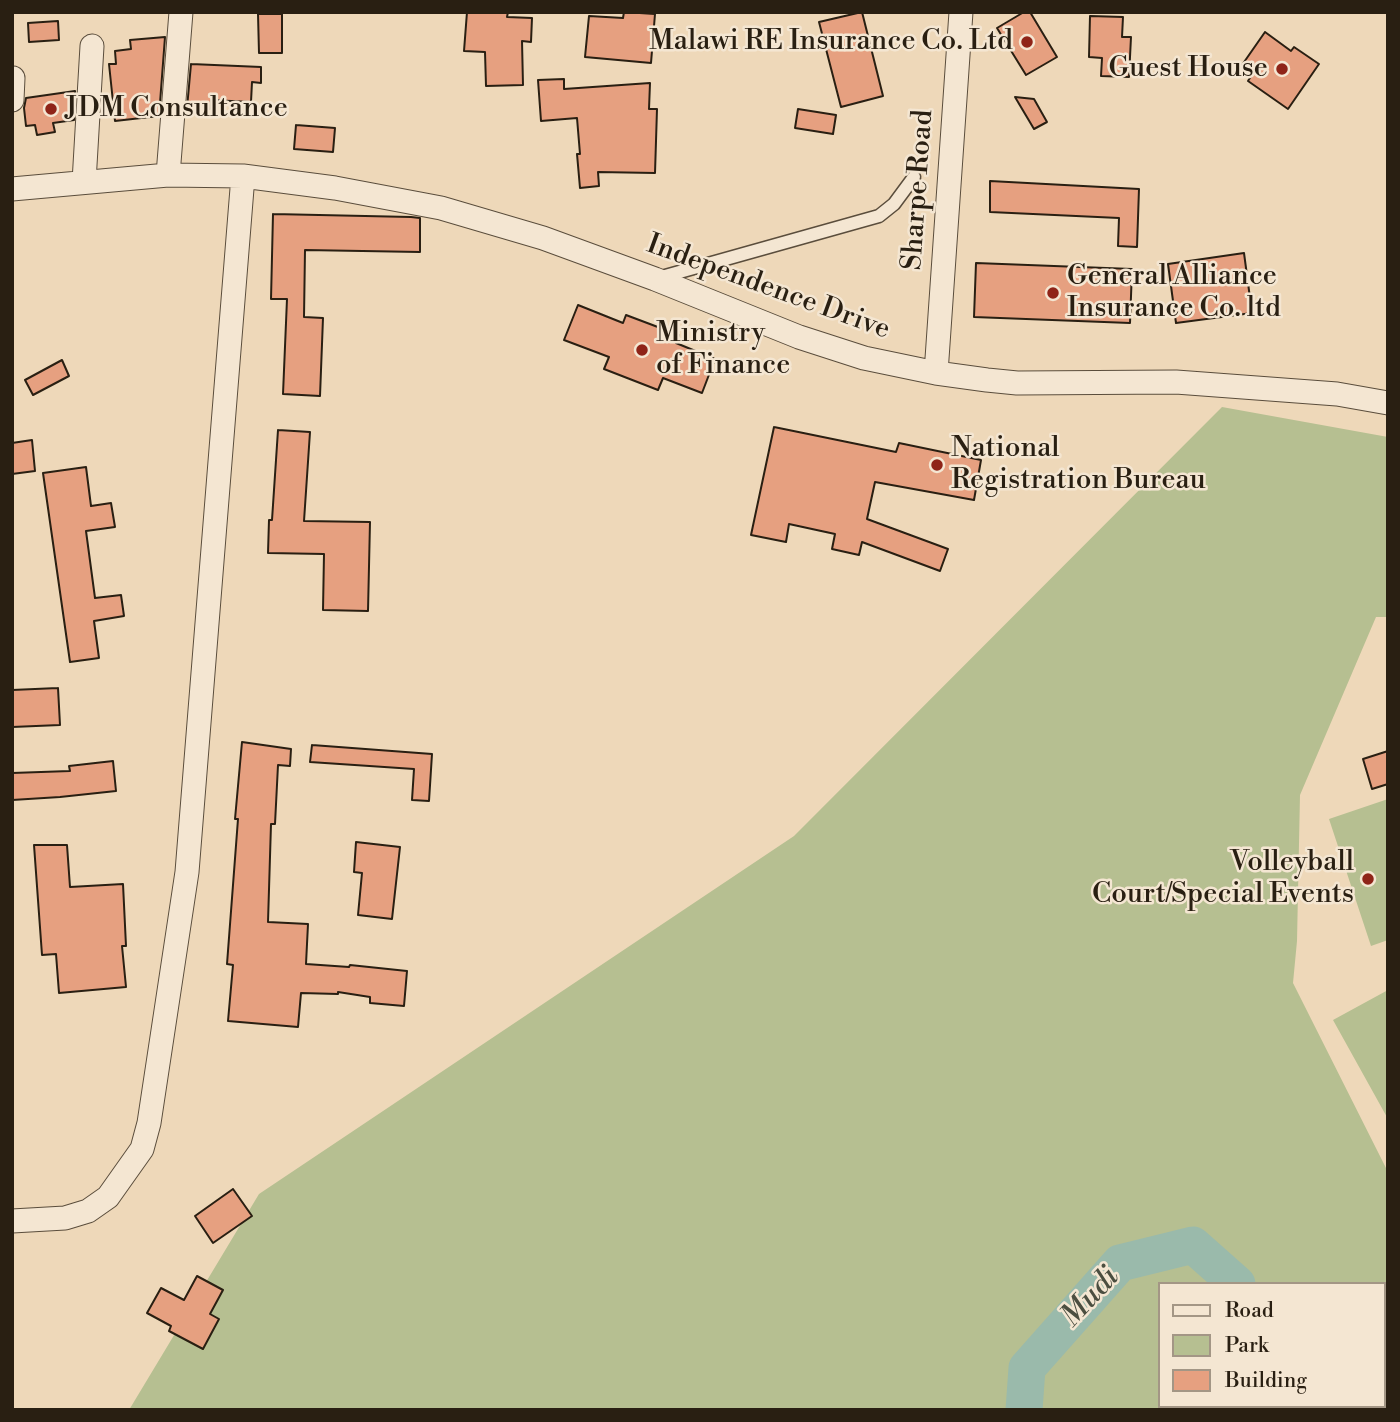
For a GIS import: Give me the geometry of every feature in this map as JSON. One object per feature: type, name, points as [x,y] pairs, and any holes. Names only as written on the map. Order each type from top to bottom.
[{"type":"street","points":[[168,174],[181,12]]},
{"type":"street","name":"Sharpe Road","points":[[936,373],[961,12]]},
{"type":"street","points":[[84,182],[92,46]]},
{"type":"street","points":[[12,100],[13,78]]},
{"type":"street","name":"Independence Drive","points":[[12,189],[168,174],[243,176],[335,188],[441,208],[542,238],[812,341],[864,358],[936,373],[1017,383],[1189,383],[1337,394],[1388,403]]},
{"type":"street","points":[[12,1221],[65,1218],[88,1211],[108,1197],[142,1149],[149,1123],[187,872],[243,176]]},
{"type":"lane","points":[[654,279],[879,216],[894,204],[914,177]]},
{"type":"green space","points":[[1222,407],[1388,437],[1388,617],[1376,617],[1300,795],[1297,941],[1293,983],[1388,1172],[1388,1410],[129,1410],[259,1194],[794,836]]},
{"type":"green space","name":"Volleyball Court/Special Events","points":[[1388,799],[1388,940],[1371,946],[1329,819]]},
{"type":"green space","points":[[1388,990],[1388,1119],[1333,1020]]},
{"type":"building","points":[[467,12],[508,12],[507,17],[532,18],[531,42],[522,41],[523,85],[486,86],[485,52],[464,51]]},
{"type":"building","points":[[624,12],[655,14],[651,63],[585,57],[589,16],[623,18]]},
{"type":"building","points":[[862,12],[883,96],[841,107],[819,22]]},
{"type":"building","name":"Malawi RE Insurance Co. Ltd","points":[[1024,12],[1030,12],[1057,57],[1026,75],[997,28]]},
{"type":"building","points":[[258,14],[282,14],[282,53],[259,53]]},
{"type":"building","points":[[1090,16],[1123,17],[1122,37],[1131,37],[1129,77],[1101,76],[1102,58],[1089,57]]},
{"type":"building","points":[[58,21],[59,40],[29,42],[28,23]]},
{"type":"building","name":"Guest House","points":[[1265,32],[1291,51],[1294,47],[1319,64],[1288,109],[1248,81],[1253,73],[1242,65]]},
{"type":"building","points":[[165,37],[159,116],[115,121],[109,64],[116,64],[115,51],[131,49],[130,40]]},
{"type":"building","points":[[191,64],[261,67],[261,83],[252,82],[251,102],[211,100],[210,109],[187,108]]},
{"type":"building","points":[[564,79],[564,89],[650,83],[649,109],[657,109],[655,173],[598,172],[599,186],[580,188],[577,118],[541,121],[538,80]]},
{"type":"building","name":"JDM Consultance","points":[[75,91],[74,120],[53,123],[55,132],[37,135],[35,125],[26,126],[26,98]]},
{"type":"building","points":[[1015,97],[1034,99],[1047,122],[1034,129]]},
{"type":"building","points":[[798,109],[836,115],[833,134],[795,128]]},
{"type":"building","points":[[296,125],[335,128],[333,152],[294,149]]},
{"type":"building","name":"General Alliance Insurance Co. ltd","points":[[990,181],[1139,189],[1137,247],[1118,246],[1119,218],[990,212]]},
{"type":"building","points":[[273,214],[420,218],[420,252],[305,250],[304,317],[323,318],[320,396],[283,394],[287,299],[271,299]]},
{"type":"building","points":[[1244,253],[1252,313],[1176,323],[1168,264]]},
{"type":"building","name":"General Alliance Insurance Co. ltd","points":[[976,263],[1132,269],[1130,323],[974,317]]},
{"type":"building","name":"Ministry of Finance","points":[[578,305],[623,323],[626,315],[679,335],[676,343],[715,359],[702,393],[663,378],[658,390],[604,369],[609,357],[564,340]]},
{"type":"building","points":[[62,360],[69,376],[33,395],[25,380]]},
{"type":"building","points":[[774,427],[896,452],[899,443],[981,460],[974,500],[875,482],[867,519],[948,549],[940,571],[862,542],[859,555],[832,549],[835,534],[789,524],[786,542],[751,535]]},
{"type":"building","points":[[278,430],[310,432],[304,521],[370,522],[368,611],[323,610],[324,554],[268,553]]},
{"type":"building","points":[[32,440],[35,471],[12,474],[12,443]]},
{"type":"building","points":[[86,467],[91,506],[111,503],[115,527],[86,531],[95,598],[121,595],[124,616],[94,621],[99,658],[70,662],[43,473]]},
{"type":"building","points":[[58,688],[60,725],[12,727],[12,690]]},
{"type":"building","points":[[242,742],[291,749],[290,766],[278,765],[275,824],[271,824],[268,922],[308,924],[306,964],[407,971],[404,1006],[370,1003],[370,997],[338,992],[301,993],[298,1027],[228,1021],[233,965],[227,964]]},
{"type":"building","points":[[312,745],[432,754],[429,801],[412,800],[414,769],[310,762]]},
{"type":"building","points":[[1388,751],[1388,784],[1372,789],[1363,759]]},
{"type":"building","points":[[113,761],[116,791],[12,800],[12,773],[70,771],[69,766]]},
{"type":"building","points":[[356,842],[400,847],[392,919],[358,915],[362,873],[354,872]]},
{"type":"building","points":[[34,845],[67,845],[70,887],[123,884],[126,946],[122,946],[126,987],[59,993],[56,954],[42,955]]},
{"type":"building","points":[[233,1189],[252,1216],[213,1243],[195,1216]]},
{"type":"building","points":[[197,1276],[223,1290],[210,1314],[219,1319],[203,1349],[169,1331],[171,1326],[147,1313],[161,1288],[184,1300]]},
{"type":"waterway","name":"Mudi","points":[[1024,1410],[1027,1368],[1120,1263],[1193,1245],[1235,1282]]},
{"type":"place","name":"Malawi RE Insurance Co. Ltd","points":[[1027,42]]},
{"type":"place","name":"Guest House","points":[[1282,69]]},
{"type":"place","name":"JDM Consultance","points":[[51,109]]},
{"type":"place","name":"General Alliance Insurance Co. ltd","points":[[1053,293]]},
{"type":"place","name":"Ministry of Finance","points":[[642,350]]},
{"type":"place","name":"National Registration Bureau","points":[[937,465]]},
{"type":"place","name":"Volleyball Court/Special Events","points":[[1368,879]]}]
